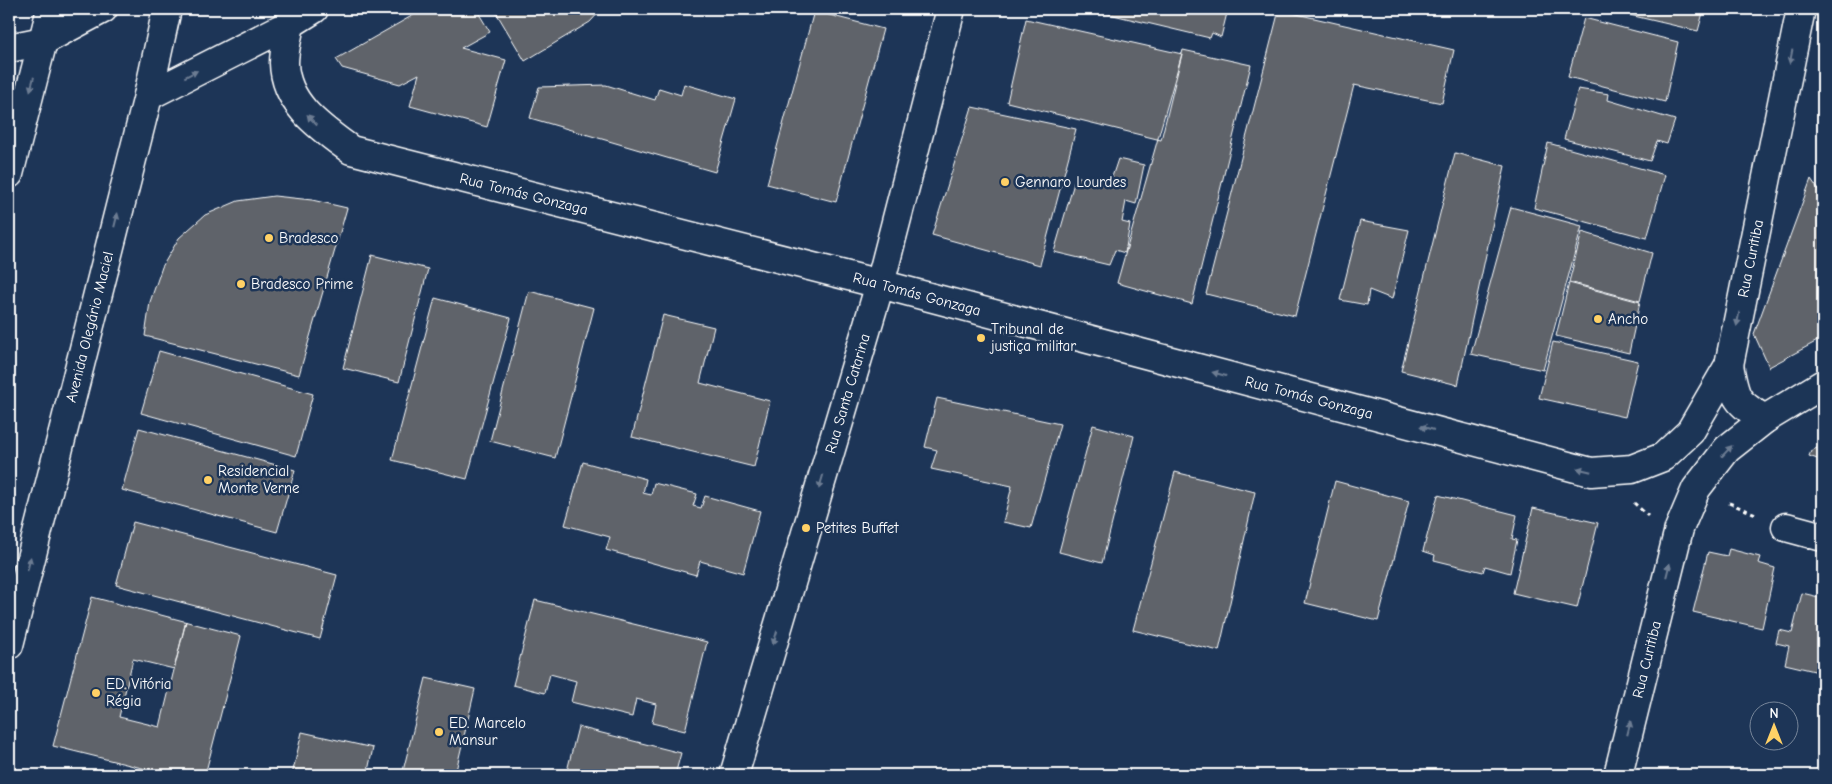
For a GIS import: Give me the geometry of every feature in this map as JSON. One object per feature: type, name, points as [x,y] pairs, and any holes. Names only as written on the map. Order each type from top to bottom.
[{"type":"street","points":[[9,174],[51,9]]},
{"type":"street","points":[[9,48],[43,41],[103,9]]},
{"type":"street","name":"Avenida Olegário Maciel","points":[[9,645],[148,96],[167,9]]},
{"type":"street","points":[[148,96],[290,24],[314,9]]},
{"type":"street","name":"Rua Santa Catarina","points":[[734,775],[880,284],[950,9]]},
{"type":"street","name":"Rua Curitiba","points":[[1632,469],[1662,457],[1690,432],[1729,365],[1801,9]]},
{"type":"street","name":"Rua Tomás Gonzaga","points":[[290,24],[284,63],[292,95],[313,123],[351,150],[880,284],[1591,472],[1632,469]]},
{"type":"street","points":[[1729,365],[1734,394],[1746,408],[1765,419]]},
{"type":"street","name":"Rua Curitiba","points":[[1618,775],[1675,543],[1696,489],[1727,449],[1765,419],[1823,384]]},
{"type":"street","points":[[1786,527],[1823,537]]},
{"type":"path","points":[[1602,471],[1675,543]]},
{"type":"path","points":[[1696,489],[1786,527]]},
{"type":"building","points":[[424,9],[476,9],[490,32],[461,48],[506,60],[487,127],[410,106],[419,74],[400,84],[342,68],[336,59]]},
{"type":"building","points":[[494,9],[602,9],[590,22],[525,61]]},
{"type":"building","points":[[1088,9],[1228,9],[1221,37],[1212,33],[1210,38]]},
{"type":"building","points":[[1604,9],[1704,9],[1698,31]]},
{"type":"building","points":[[1279,10],[1454,50],[1442,103],[1354,85],[1295,316],[1206,294]]},
{"type":"building","points":[[814,11],[883,29],[836,202],[767,184]]},
{"type":"building","points":[[1584,18],[1678,42],[1665,102],[1568,77]]},
{"type":"building","points":[[1026,19],[1182,54],[1161,140],[1007,102]]},
{"type":"building","points":[[1183,50],[1251,65],[1192,304],[1117,283]]},
{"type":"building","points":[[684,84],[736,99],[715,172],[530,118],[539,87],[606,85],[655,100],[659,88],[681,95]]},
{"type":"building","points":[[1578,89],[1609,94],[1608,100],[1675,120],[1667,144],[1657,141],[1650,161],[1564,139]]},
{"type":"building","name":"Gennaro Lourdes","points":[[972,107],[1076,129],[1040,265],[932,235]]},
{"type":"building","points":[[1548,143],[1665,175],[1647,238],[1534,208]]},
{"type":"building","points":[[1455,153],[1505,166],[1458,385],[1401,371]]},
{"type":"building","points":[[1118,159],[1144,165],[1136,204],[1126,201],[1122,222],[1130,224],[1125,253],[1115,250],[1109,265],[1054,252],[1076,176],[1109,186]]},
{"type":"building","points":[[1811,179],[1823,196],[1823,338],[1769,367],[1754,334]]},
{"type":"building","name":"Bradesco Prime","points":[[274,196],[312,200],[347,208],[299,375],[145,336],[150,302],[162,267],[179,238],[205,215],[238,201]]},
{"type":"building","points":[[1511,207],[1582,226],[1543,370],[1471,354]]},
{"type":"building","points":[[1360,221],[1409,230],[1392,299],[1369,290],[1367,305],[1340,300]]},
{"type":"building","points":[[1582,232],[1652,253],[1640,301],[1569,282]]},
{"type":"building","points":[[372,255],[428,269],[399,382],[343,368]]},
{"type":"building","name":"Ancho","points":[[1569,283],[1640,302],[1629,353],[1556,336]]},
{"type":"building","points":[[529,291],[594,308],[555,458],[490,441]]},
{"type":"building","points":[[435,298],[511,318],[467,479],[392,460]]},
{"type":"building","points":[[663,315],[714,327],[700,383],[770,401],[754,467],[632,437]]},
{"type":"building","points":[[1553,342],[1638,361],[1625,417],[1539,398]]},
{"type":"building","points":[[159,351],[313,394],[296,456],[141,413]]},
{"type":"building","points":[[937,398],[1060,424],[1031,528],[1003,522],[1012,486],[931,469],[937,450],[925,447]]},
{"type":"building","points":[[1093,425],[1134,436],[1102,563],[1059,552]]},
{"type":"building","name":"Residencial Monte Verne","points":[[139,428],[295,470],[277,532],[122,490]]},
{"type":"building","points":[[1823,445],[1823,461],[1809,456],[1811,451]]},
{"type":"building","points":[[583,462],[646,479],[643,493],[651,495],[654,483],[697,494],[693,506],[701,508],[705,496],[760,511],[743,573],[700,561],[696,575],[606,550],[610,537],[565,525]]},
{"type":"building","points":[[1175,472],[1255,492],[1219,651],[1133,630]]},
{"type":"building","points":[[1335,481],[1409,501],[1378,621],[1305,603]]},
{"type":"building","points":[[1438,495],[1517,515],[1512,539],[1517,540],[1510,573],[1485,566],[1483,572],[1434,560],[1435,555],[1423,551]]},
{"type":"building","points":[[1533,508],[1598,523],[1577,608],[1513,593]]},
{"type":"building","points":[[133,522],[337,575],[320,639],[116,585]]},
{"type":"building","points":[[1729,549],[1760,557],[1758,563],[1775,568],[1762,628],[1693,612],[1708,552],[1727,556]]},
{"type":"building","points":[[1802,593],[1823,598],[1823,673],[1785,664],[1789,646],[1776,643],[1779,630],[1792,633]]},
{"type":"building","name":"ED. Vitória Régia","points":[[92,597],[241,636],[205,775],[170,775],[53,746]],"holes":[[[186,622],[160,727],[119,717],[133,659],[174,669]]]},
{"type":"building","points":[[535,600],[707,642],[685,731],[652,723],[656,704],[636,699],[632,717],[571,702],[576,681],[550,674],[545,693],[513,685]]},
{"type":"building","name":"ED. Marcelo Mansur","points":[[426,678],[475,689],[455,775],[402,775]]},
{"type":"building","points":[[578,727],[681,753],[675,775],[566,775]]},
{"type":"building","points":[[302,732],[373,748],[367,775],[292,775]]},
{"type":"place","name":"Gennaro Lourdes","points":[[1005,182]]},
{"type":"place","name":"Bradesco","points":[[269,238]]},
{"type":"place","name":"Bradesco Prime","points":[[241,284]]},
{"type":"place","name":"Ancho","points":[[1598,319]]},
{"type":"place","name":"Tribunal de justiça militar","points":[[981,338]]},
{"type":"place","name":"Residencial Monte Verne","points":[[208,480]]},
{"type":"place","name":"Petites Buffet","points":[[806,528]]},
{"type":"place","name":"ED. Vitória Régia","points":[[96,693]]},
{"type":"place","name":"ED. Marcelo Mansur","points":[[439,732]]}]
